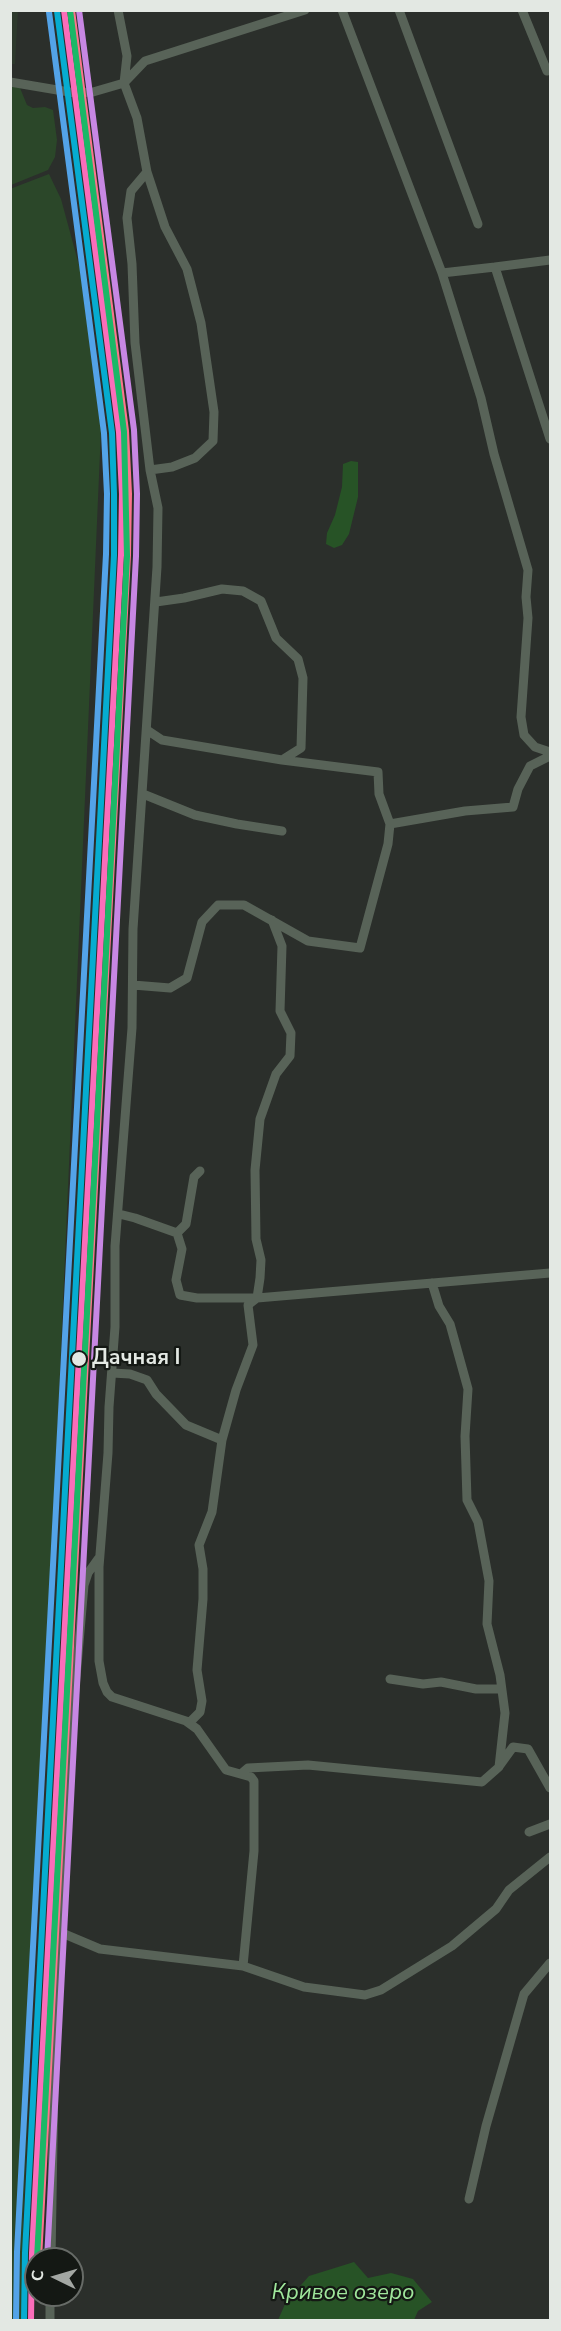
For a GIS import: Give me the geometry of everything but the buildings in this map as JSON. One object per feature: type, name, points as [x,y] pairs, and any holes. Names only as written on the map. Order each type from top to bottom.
[{"type":"street","points":[[118,10],[127,56],[124,83],[137,118],[147,172],[165,227],[187,269],[201,322],[214,412],[213,441],[195,458],[172,467],[150,470]]},
{"type":"street","points":[[10,82],[75,93],[93,92],[124,83],[145,61],[305,10]]},
{"type":"street","points":[[342,10],[442,273],[481,398],[494,454],[528,570],[526,597],[528,618],[521,717],[524,735],[535,747],[550,754]]},
{"type":"street","points":[[399,10],[478,224]]},
{"type":"street","points":[[522,10],[549,70],[550,82]]},
{"type":"street","points":[[147,172],[131,191],[127,218],[132,264],[135,343],[150,470],[158,508],[156,602],[133,929],[132,1028],[115,1246],[116,1317],[99,1557],[99,1661],[107,1692],[112,1697],[189,1723],[197,1729],[226,1770],[251,1776],[254,1781],[254,1851],[243,1966]]},
{"type":"street","points":[[442,273],[550,262]]},
{"type":"street","points":[[495,267],[550,439]]},
{"type":"street","points":[[156,602],[222,590],[243,591],[261,601],[276,638],[298,659],[303,678],[301,748],[282,760]]},
{"type":"street","points":[[133,985],[170,988],[187,978],[202,922],[218,905],[244,905],[308,942],[360,948],[388,844],[390,824],[379,794],[378,772],[282,760],[162,740],[147,730]]},
{"type":"street","points":[[390,824],[465,811],[513,807],[518,789],[530,766],[550,754]]},
{"type":"street","points":[[143,794],[195,815],[282,831]]},
{"type":"street","points":[[189,1723],[200,1712],[202,1701],[197,1670],[203,1599],[203,1569],[199,1545],[212,1512],[222,1440],[236,1390],[253,1345],[248,1305],[257,1298],[261,1260],[256,1239],[255,1170],[260,1119],[276,1074],[290,1056],[291,1033],[280,1011],[282,946],[272,920]]},
{"type":"street","points":[[177,1233],[186,1224],[194,1177],[200,1171]]},
{"type":"street","points":[[118,1214],[177,1233]]},
{"type":"street","points":[[177,1233],[182,1249],[176,1280],[180,1295],[197,1298],[257,1298],[550,1273]]},
{"type":"street","points":[[432,1283],[439,1306],[450,1324],[468,1389],[465,1436],[467,1500],[478,1522],[489,1581],[487,1624],[505,1713],[499,1767]]},
{"type":"street","points":[[112,1373],[130,1374],[147,1380],[156,1394],[186,1425],[222,1440]]},
{"type":"street","points":[[51,2247],[56,2019],[81,1605],[88,1573],[99,1557]]},
{"type":"street","points":[[390,1679],[423,1684],[441,1682],[476,1689],[501,1689]]},
{"type":"street","points":[[241,1774],[248,1768],[308,1765],[482,1782],[499,1767],[513,1747],[528,1749],[550,1788]]},
{"type":"street","points":[[530,1832],[550,1824]]},
{"type":"street","points":[[62,1933],[100,1949],[243,1966],[304,1987],[365,1995],[381,1990],[452,1946],[496,1910],[509,1890],[550,1857]]},
{"type":"street","points":[[469,2199],[486,2126],[524,1994],[550,1964]]},
{"type":"shaded area","points":[[10,11],[18,11],[15,64],[11,64]]},
{"type":"shaded area","points":[[10,86],[20,88],[27,105],[33,108],[45,107],[53,110],[57,140],[55,157],[48,170],[11,185]]},
{"type":"shaded area","points":[[49,174],[61,199],[80,269],[101,430],[23,2221],[24,2320],[11,2320],[10,189]]},
{"type":"water","points":[[351,461],[358,462],[358,497],[349,534],[342,545],[334,548],[326,544],[327,533],[335,515],[342,487],[343,464]]},
{"type":"water","name":"Кривое озеро","points":[[354,2262],[368,2278],[391,2273],[413,2279],[432,2302],[418,2311],[414,2320],[278,2320],[286,2302],[309,2276]]},
{"type":"transit line","points":[[31,2320],[32,2253],[121,555],[122,494],[119,432],[64,10]]},
{"type":"transit line","points":[[38,2247],[127,556],[124,432],[70,10]]},
{"type":"transit line","points":[[40,2247],[128,555],[129,494],[126,431],[72,10]]},
{"type":"transit line","points":[[48,2247],[136,556],[137,494],[134,430],[79,10]]},
{"type":"transit line","points":[[24,2320],[25,2253],[114,555],[112,433],[57,11]]},
{"type":"transit line","points":[[16,2320],[17,2252],[106,554],[107,494],[104,433],[49,12]]},
{"type":"place","name":"Дачная I","points":[[79,1359]]}]
